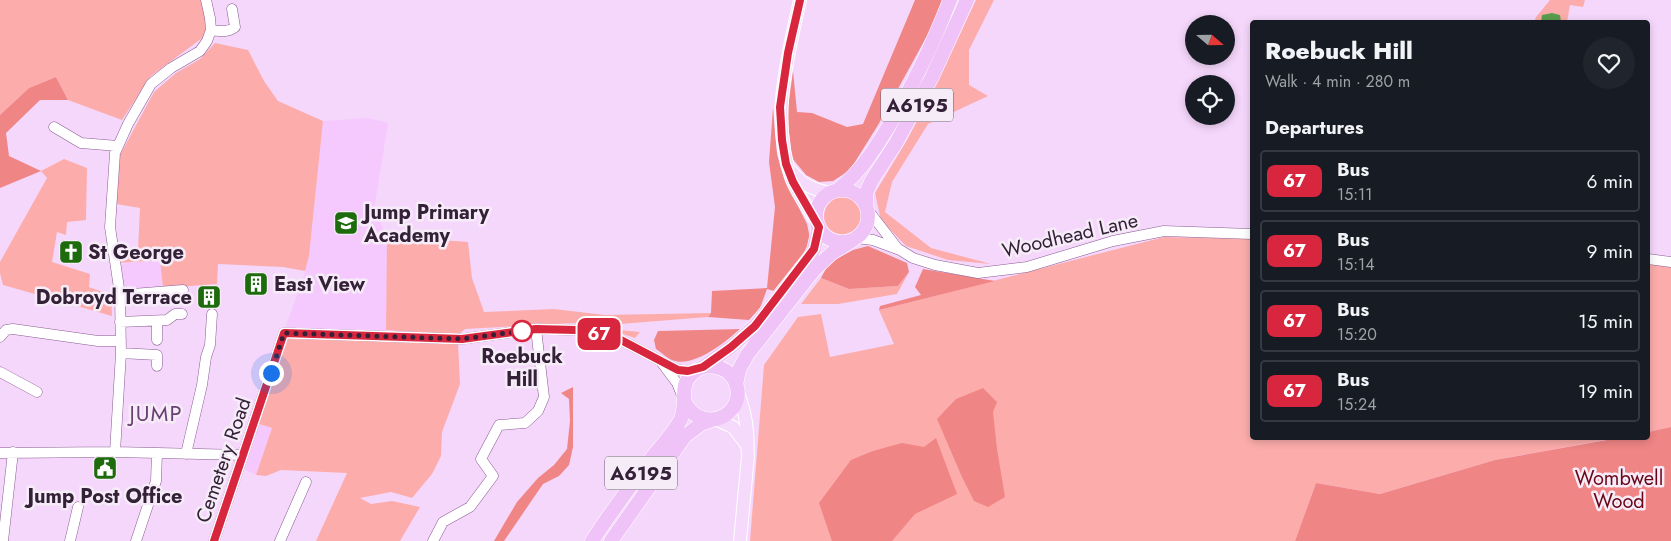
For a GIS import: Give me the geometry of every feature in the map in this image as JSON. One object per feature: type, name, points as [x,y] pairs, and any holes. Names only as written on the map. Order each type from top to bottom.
[{"type":"highway","name":"A6195","points":[[592,541],[611,511],[682,417],[685,402],[683,394],[686,381],[694,371],[702,368],[731,347],[755,326],[810,257],[816,242],[817,209],[824,197],[834,192],[862,168],[905,99],[936,35],[950,0]]},
{"type":"highway","name":"A6195","points":[[611,541],[685,436],[701,424],[728,414],[732,409],[735,403],[739,370],[747,355],[814,270],[832,253],[855,239],[865,229],[868,217],[866,194],[872,180],[896,143],[932,77],[967,0]]},
{"type":"highway","points":[[834,192],[847,190],[855,193],[862,199],[867,208]]},
{"type":"highway","points":[[818,225],[824,234],[837,242],[855,239]]},
{"type":"highway","points":[[702,368],[714,366],[726,371],[734,380],[736,388]]},
{"type":"highway","points":[[685,402],[696,416],[707,420],[714,420]]},
{"type":"main road","points":[[800,0],[788,53],[780,107],[782,140],[786,164],[793,182],[818,225]]},
{"type":"main road","points":[[786,164],[801,182],[810,188],[834,192]]},
{"type":"main road","points":[[736,388],[742,401],[747,433],[748,456],[740,541]]},
{"type":"main road","points":[[714,420],[733,428],[746,444]]},
{"type":"street","points":[[115,452],[121,341],[120,295],[110,227],[115,153],[151,84],[171,68],[200,50],[207,41],[211,30],[206,0]]},
{"type":"street","points":[[211,30],[224,32],[235,27],[232,9]]},
{"type":"street","points":[[54,127],[81,143],[118,146]]},
{"type":"street","name":"Woodhead Lane","points":[[867,208],[900,250]]},
{"type":"street","name":"Woodhead Lane","points":[[855,239],[873,240],[900,250],[912,258],[935,266],[978,273],[1027,266],[1113,241],[1164,231],[1250,234]]},
{"type":"street","points":[[1650,259],[1671,262]]},
{"type":"street","points":[[120,295],[183,290]]},
{"type":"street","points":[[120,322],[167,320],[175,314],[182,314]]},
{"type":"street","points":[[186,454],[202,385],[206,357],[214,346],[212,314]]},
{"type":"street","points":[[157,321],[157,340]]},
{"type":"street","points":[[0,337],[6,330],[13,329],[98,341],[121,341]]},
{"type":"street","points":[[433,541],[443,522],[470,507],[493,476],[482,458],[499,425],[525,423],[538,410],[541,404],[544,397],[536,329],[576,330],[619,339],[682,371],[702,368]]},
{"type":"street","name":"Cemetery Road","points":[[214,541],[284,333],[462,339],[536,329]]},
{"type":"street","points":[[121,352],[157,355],[157,366]]},
{"type":"street","points":[[660,361],[673,377],[685,402]]},
{"type":"street","points":[[0,372],[37,392]]},
{"type":"street","points":[[3,541],[13,452]]},
{"type":"street","points":[[0,453],[157,452],[243,455]]},
{"type":"street","points":[[136,541],[156,481],[157,452]]},
{"type":"street","points":[[280,541],[306,482]]},
{"type":"street","points":[[70,541],[78,507]]},
{"type":"shaded area","points":[[0,0],[202,0],[207,16],[205,36],[151,76],[122,120],[68,100],[56,77],[29,88],[0,115]]},
{"type":"shaded area","points":[[976,0],[994,0],[969,50],[969,85],[988,96],[928,124],[892,182],[885,212],[931,248],[991,264],[948,260],[906,246],[881,220],[875,193],[907,140],[941,75]]},
{"type":"shaded area","points":[[1550,0],[1585,0],[1583,7],[1570,5],[1567,20],[1535,20]]},
{"type":"shaded area","points":[[1552,13],[1560,15],[1561,20],[1541,20],[1542,15]]},
{"type":"shaded area","points":[[215,43],[248,50],[264,81],[278,101],[323,121],[309,256],[305,271],[283,267],[218,264],[217,284],[163,288],[160,260],[119,263],[117,251],[138,251],[140,208],[116,204],[120,155],[154,92],[176,73],[200,59]]},
{"type":"shaded area","name":"Jump Primary Academy","points":[[368,118],[388,123],[374,210],[387,236],[386,330],[285,328],[303,279],[309,256],[323,121]]},
{"type":"shaded area","points":[[64,159],[87,168],[86,220],[67,222],[66,235],[57,232],[52,262],[90,274],[89,287],[111,295],[112,316],[3,285],[0,262],[47,178],[41,171]]},
{"type":"shaded area","points":[[843,197],[857,202],[862,216],[857,230],[843,235],[829,230],[824,216],[829,202]]},
{"type":"shaded area","points":[[387,236],[468,242],[472,278],[484,312],[554,309],[605,315],[711,313],[708,317],[620,324],[619,330],[640,332],[635,338],[608,329],[575,323],[465,329],[458,335],[386,330]]},
{"type":"shaded area","points":[[1164,237],[1250,239],[1250,440],[1605,440],[1495,460],[1380,494],[1316,483],[1295,541],[750,541],[764,365],[798,317],[821,314],[830,357],[894,344],[879,310]]},
{"type":"shaded area","points":[[160,260],[163,288],[123,292],[119,264]]},
{"type":"shaded area","points":[[1650,264],[1671,267],[1671,427],[1650,432]]},
{"type":"shaded area","points":[[909,272],[897,294],[838,304],[801,304],[821,278],[849,289],[898,286]]},
{"type":"shaded area","points":[[288,339],[458,343],[460,384],[442,432],[441,456],[432,474],[412,498],[391,492],[360,498],[371,504],[392,501],[420,507],[400,541],[316,541],[347,473],[281,470],[266,476],[256,475],[272,428],[259,424]]},
{"type":"shaded area","points":[[259,424],[272,428],[256,475],[244,469]]},
{"type":"green space","points":[[915,0],[942,0],[933,25],[878,125],[850,170],[833,181],[819,182],[806,175],[792,158],[787,115],[793,71],[797,112],[812,113],[847,127],[863,124]]},
{"type":"green space","points":[[56,77],[68,100],[40,100],[6,133],[9,156],[41,171],[0,188],[0,115],[29,88]]},
{"type":"green space","points":[[773,108],[777,154],[784,178],[807,224],[810,238],[806,251],[774,291],[767,289],[760,308],[749,320],[708,317],[711,313],[712,291],[767,288],[775,207],[769,162]]},
{"type":"green space","points":[[868,246],[907,263],[909,272],[898,286],[849,289],[821,278],[829,263],[853,250]]},
{"type":"green space","points":[[923,269],[995,281],[879,310],[880,306],[921,295],[915,287]]},
{"type":"green space","points":[[742,329],[709,352],[690,361],[681,362],[670,359],[656,349],[654,340],[658,331]]},
{"type":"green space","points":[[573,387],[573,447],[569,465],[559,476],[543,484],[504,541],[494,541],[517,502],[538,478],[554,465],[567,449],[570,421],[569,399],[561,393]]},
{"type":"green space","points":[[983,388],[997,402],[993,412],[1005,497],[988,507],[974,501],[937,419],[956,399]]},
{"type":"green space","name":"Wombwell Wood","points":[[1671,427],[1671,541],[1295,541],[1316,483],[1380,494],[1495,460],[1607,440],[1650,440],[1650,432]]},
{"type":"green space","points":[[936,438],[957,494],[915,514],[892,541],[832,541],[819,503],[851,460],[873,451],[902,443],[924,447]]},
{"type":"bus line","name":"67","points":[[214,541],[284,333],[462,339],[536,329],[576,330],[619,339],[678,370],[688,371],[703,367],[731,347],[755,326],[810,257],[814,249],[819,227],[793,182],[786,164],[782,140],[780,107],[788,53],[800,0]]},
{"type":"place","name":"Jump Primary Academy","points":[[346,223]]},
{"type":"place","name":"St George","points":[[71,252]]},
{"type":"place","name":"East View","points":[[256,284]]},
{"type":"place","name":"Dobroyd Terrace","points":[[209,297]]},
{"type":"place","name":"Roebuck Hill","points":[[522,331]]},
{"type":"place","name":"Jump Post Office","points":[[105,468]]},
{"type":"district","name":"JUMP","points":[[156,413]]},
{"type":"route","points":[[271,373],[284,333],[462,339],[522,331]]}]
